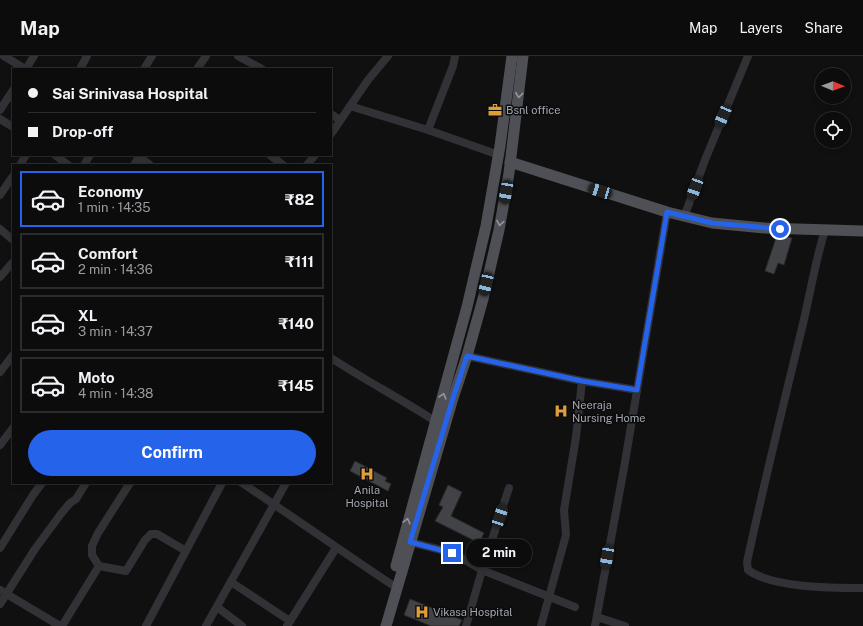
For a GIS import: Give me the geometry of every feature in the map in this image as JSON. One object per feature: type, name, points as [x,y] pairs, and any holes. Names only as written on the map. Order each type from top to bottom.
[{"type":"main road","points":[[378,626],[391,584],[467,307],[486,226],[499,151],[512,56]]},
{"type":"main road","points":[[386,626],[483,299],[499,230],[510,162],[523,56]]},
{"type":"main road","points":[[510,162],[667,212],[712,223],[765,228],[863,231]]},
{"type":"street","points":[[4,56],[23,68]]},
{"type":"street","points":[[26,68],[34,56]]},
{"type":"street","points":[[81,68],[87,56]]},
{"type":"street","points":[[147,68],[152,56]]},
{"type":"street","points":[[198,68],[206,56]]},
{"type":"street","points":[[238,56],[260,68]]},
{"type":"street","points":[[332,132],[368,80],[388,56]]},
{"type":"street","points":[[428,130],[453,66],[455,56]]},
{"type":"street","points":[[684,217],[705,160],[748,56]]},
{"type":"street","points":[[0,110],[12,92]]},
{"type":"street","points":[[350,106],[499,151]]},
{"type":"street","points":[[332,115],[340,120]]},
{"type":"street","points":[[0,119],[12,126]]},
{"type":"street","points":[[56,156],[67,164]]},
{"type":"street","points":[[139,156],[149,164]]},
{"type":"street","points":[[271,156],[282,164]]},
{"type":"street","points":[[308,164],[314,156]]},
{"type":"street","points":[[0,195],[12,177]]},
{"type":"street","points":[[596,626],[667,212]]},
{"type":"street","points":[[0,229],[12,239]]},
{"type":"street","points":[[825,230],[818,254],[812,289],[770,459],[747,562],[748,570],[755,575],[779,582],[828,588],[863,588]]},
{"type":"street","points":[[0,277],[12,263]]},
{"type":"street","points":[[0,372],[12,355]]},
{"type":"street","points":[[467,356],[582,381],[637,390]]},
{"type":"street","points":[[332,359],[359,376],[411,405],[435,421]]},
{"type":"street","points":[[541,626],[566,535],[564,510],[576,437],[582,381]]},
{"type":"street","points":[[0,445],[12,429]]},
{"type":"street","points":[[0,548],[41,484]]},
{"type":"street","points":[[0,604],[3,592],[60,515],[70,503],[76,499],[85,484]]},
{"type":"street","points":[[129,484],[98,533],[92,546],[92,555],[99,566],[126,571],[145,540],[151,534],[157,534],[186,551]]},
{"type":"street","points":[[146,626],[221,484]]},
{"type":"street","points":[[243,484],[391,584]]},
{"type":"street","points":[[206,626],[285,484]]},
{"type":"street","points":[[466,626],[482,570],[509,488]]},
{"type":"street","points":[[410,542],[452,553],[482,570],[575,607]]},
{"type":"street","points":[[231,582],[288,623],[336,548]]},
{"type":"street","points":[[3,592],[61,626],[99,566]]},
{"type":"street","points":[[217,607],[242,626]]},
{"type":"street","points":[[597,617],[625,626]]},
{"type":"building","points":[[777,235],[792,238],[784,265],[778,263],[774,274],[765,271]]},
{"type":"building","points":[[355,461],[387,478],[385,481],[391,484],[388,491],[350,471]]},
{"type":"building","points":[[448,485],[462,492],[451,516],[484,533],[479,543],[435,521],[443,507],[439,505]]},
{"type":"building","points":[[410,599],[462,620],[459,626],[431,626],[404,615]]},
{"type":"place","name":"Bsnl office","points":[[495,110]]},
{"type":"place","name":"Neeraja Nursing Home","points":[[561,411]]},
{"type":"place","name":"Anila Hospital","points":[[367,474]]},
{"type":"place","name":"Vikasa Hospital","points":[[422,612]]},
{"type":"route","points":[[452,553],[410,542],[467,356],[582,381],[637,390],[667,212],[712,223],[780,229]]}]
